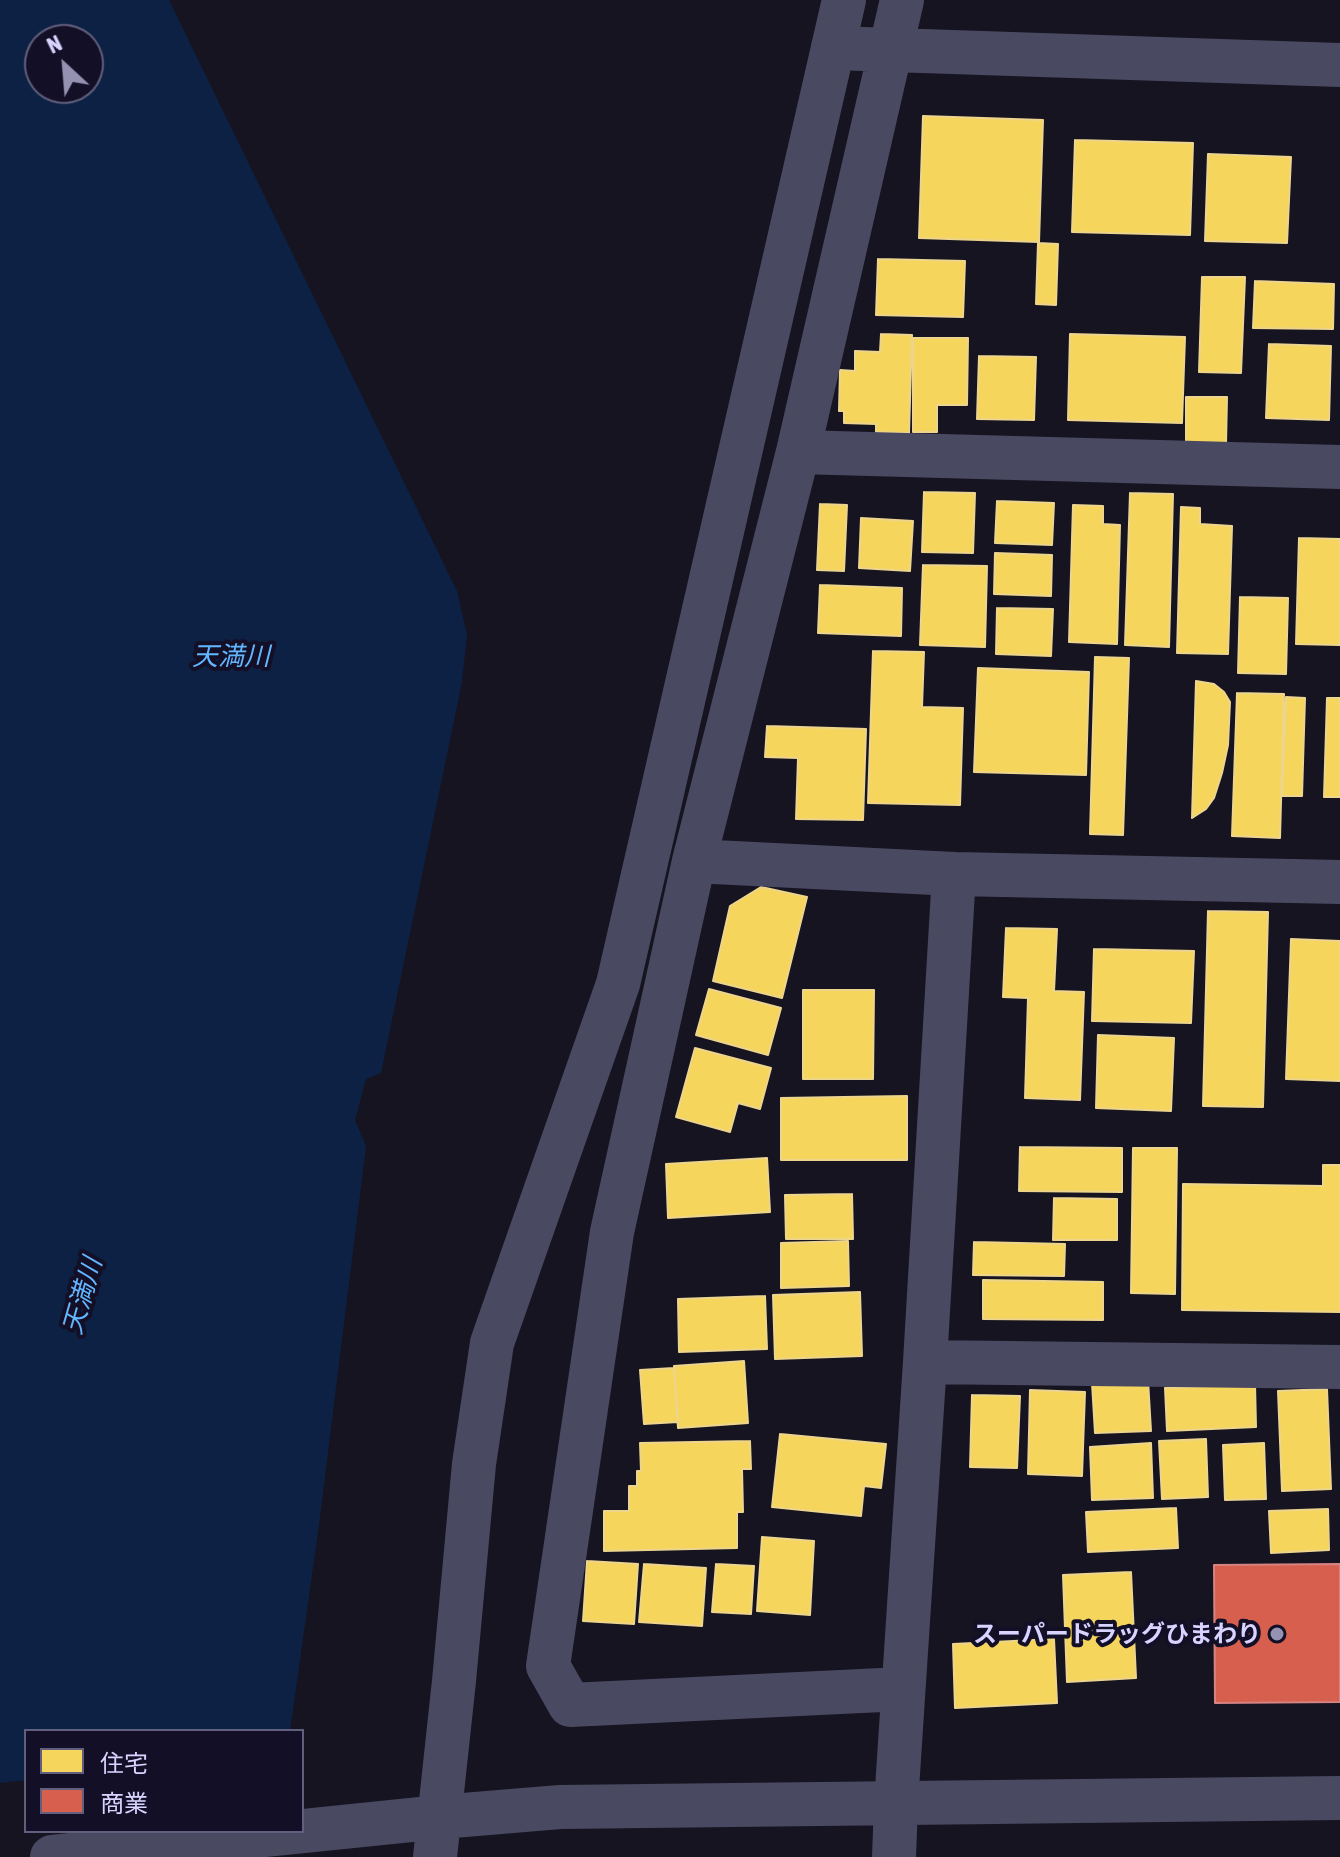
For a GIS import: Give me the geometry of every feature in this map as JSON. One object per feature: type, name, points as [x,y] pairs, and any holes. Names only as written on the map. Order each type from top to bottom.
[{"type":"street","points":[[438,1837],[474,1464],[492,1343],[618,984],[844,0]]},
{"type":"street","points":[[902,0],[798,452],[694,861],[612,1232],[548,1666],[570,1705],[903,1689]]},
{"type":"street","points":[[833,48],[1340,65]]},
{"type":"street","points":[[798,452],[1340,467]]},
{"type":"street","points":[[694,861],[954,874],[1340,882]]},
{"type":"street","points":[[894,1857],[954,874]]},
{"type":"street","points":[[925,1362],[1340,1367]]},
{"type":"street","points":[[304,1832],[438,1837],[560,1807],[1340,1798]]},
{"type":"street","points":[[52,1857],[295,1833]]},
{"type":"water","name":"天満川","points":[[0,0],[169,0],[457,591],[467,635],[462,682],[381,1073],[366,1079],[355,1120],[366,1146],[290,1729],[24,1729],[24,1833],[0,1857]]},
{"type":"pier","points":[[24,1780],[24,1833],[280,1833],[276,1857],[0,1857],[0,1783]]},
{"type":"building: 住宅","points":[[923,116],[1043,120],[1039,242],[919,238]]},
{"type":"building: 住宅","points":[[1075,140],[1193,143],[1190,235],[1072,232]]},
{"type":"building: 住宅","points":[[1208,154],[1291,157],[1287,243],[1205,241]]},
{"type":"building: 住宅","points":[[1038,243],[1058,244],[1056,305],[1036,304]]},
{"type":"building: 住宅","points":[[878,259],[965,261],[963,317],[876,315]]},
{"type":"building: 住宅","points":[[1202,277],[1245,277],[1241,373],[1199,372]]},
{"type":"building: 住宅","points":[[1255,281],[1334,284],[1333,329],[1253,328]]},
{"type":"building: 住宅","points":[[881,334],[912,335],[909,433],[876,432],[876,424],[844,423],[844,411],[839,411],[840,370],[855,371],[855,351],[880,352]]},
{"type":"building: 住宅","points":[[1070,334],[1185,337],[1182,423],[1068,420]]},
{"type":"building: 住宅","points":[[913,338],[968,338],[967,405],[937,405],[937,432],[913,432]]},
{"type":"building: 住宅","points":[[1269,344],[1331,346],[1329,420],[1266,418]]},
{"type":"building: 住宅","points":[[979,356],[1036,357],[1034,420],[977,419]]},
{"type":"building: 住宅","points":[[1186,397],[1227,397],[1226,444],[1186,443]]},
{"type":"building: 住宅","points":[[924,492],[975,493],[973,553],[922,552]]},
{"type":"building: 住宅","points":[[1130,493],[1173,494],[1169,647],[1125,645]]},
{"type":"building: 住宅","points":[[997,501],[1054,503],[1052,545],[995,543]]},
{"type":"building: 住宅","points":[[820,504],[847,505],[844,571],[817,570]]},
{"type":"building: 住宅","points":[[1073,505],[1103,506],[1103,524],[1120,525],[1117,644],[1069,642]]},
{"type":"building: 住宅","points":[[1181,507],[1200,508],[1200,524],[1232,526],[1228,654],[1177,653]]},
{"type":"building: 住宅","points":[[861,518],[913,521],[910,571],[859,568]]},
{"type":"building: 住宅","points":[[1299,538],[1340,539],[1340,645],[1296,644]]},
{"type":"building: 住宅","points":[[995,553],[1052,555],[1051,596],[994,594]]},
{"type":"building: 住宅","points":[[923,565],[987,566],[985,647],[920,645]]},
{"type":"building: 住宅","points":[[820,585],[902,588],[901,636],[818,633]]},
{"type":"building: 住宅","points":[[1240,597],[1288,598],[1286,674],[1238,673]]},
{"type":"building: 住宅","points":[[997,608],[1053,609],[1051,656],[996,654]]},
{"type":"building: 住宅","points":[[873,651],[924,652],[922,707],[963,708],[960,805],[868,803]]},
{"type":"building: 住宅","points":[[1095,657],[1129,658],[1123,835],[1090,834]]},
{"type":"building: 住宅","points":[[978,668],[1089,672],[1086,775],[974,772]]},
{"type":"building: 住宅","points":[[1196,681],[1214,684],[1230,702],[1228,745],[1214,798],[1206,809],[1192,818]]},
{"type":"building: 住宅","points":[[1237,693],[1284,694],[1280,838],[1232,836]]},
{"type":"building: 住宅","points":[[1286,697],[1305,698],[1302,796],[1282,796]]},
{"type":"building: 住宅","points":[[1327,698],[1340,698],[1340,797],[1324,797]]},
{"type":"building: 住宅","points":[[767,726],[866,729],[863,820],[796,819],[798,758],[765,757]]},
{"type":"building: 住宅","points":[[761,887],[807,897],[782,998],[713,981],[730,906]]},
{"type":"building: 住宅","points":[[1208,911],[1268,912],[1263,1107],[1203,1106]]},
{"type":"building: 住宅","points":[[1006,928],[1057,929],[1054,991],[1084,992],[1080,1100],[1025,1098],[1028,998],[1003,997]]},
{"type":"building: 住宅","points":[[1291,939],[1340,941],[1340,1081],[1286,1079]]},
{"type":"building: 住宅","points":[[1094,949],[1194,951],[1191,1023],[1092,1021]]},
{"type":"building: 住宅","points":[[709,989],[781,1008],[768,1055],[696,1035]]},
{"type":"building: 住宅","points":[[803,990],[874,990],[873,1079],[803,1079]]},
{"type":"building: 住宅","points":[[1098,1035],[1174,1038],[1171,1111],[1096,1108]]},
{"type":"building: 住宅","points":[[695,1048],[771,1068],[760,1109],[738,1103],[730,1132],[676,1117]]},
{"type":"building: 住宅","points":[[907,1096],[907,1160],[781,1160],[781,1098]]},
{"type":"building: 住宅","points":[[1020,1147],[1122,1148],[1122,1192],[1019,1191]]},
{"type":"building: 住宅","points":[[1133,1148],[1177,1148],[1175,1294],[1131,1293]]},
{"type":"building: 住宅","points":[[767,1158],[770,1212],[668,1218],[666,1164]]},
{"type":"building: 住宅","points":[[1323,1165],[1340,1165],[1340,1312],[1182,1310],[1183,1184],[1323,1186]]},
{"type":"building: 住宅","points":[[852,1194],[853,1239],[786,1239],[785,1195]]},
{"type":"building: 住宅","points":[[1054,1198],[1117,1199],[1117,1240],[1053,1240]]},
{"type":"building: 住宅","points":[[848,1241],[849,1286],[781,1288],[781,1243]]},
{"type":"building: 住宅","points":[[974,1242],[1065,1244],[1064,1276],[973,1275]]},
{"type":"building: 住宅","points":[[983,1280],[1103,1282],[1103,1320],[983,1319]]},
{"type":"building: 住宅","points":[[860,1292],[862,1356],[775,1359],[773,1295]]},
{"type":"building: 住宅","points":[[765,1296],[767,1349],[679,1352],[678,1299]]},
{"type":"building: 住宅","points":[[744,1361],[748,1423],[678,1428],[674,1366]]},
{"type":"building: 住宅","points":[[674,1368],[678,1422],[644,1424],[640,1370]]},
{"type":"building: 住宅","points":[[1148,1380],[1151,1431],[1095,1433],[1092,1383]]},
{"type":"building: 住宅","points":[[1255,1384],[1256,1427],[1167,1431],[1165,1388]]},
{"type":"building: 住宅","points":[[1327,1389],[1331,1489],[1282,1491],[1278,1391]]},
{"type":"building: 住宅","points":[[1030,1390],[1085,1392],[1082,1476],[1028,1474]]},
{"type":"building: 住宅","points":[[972,1395],[1020,1396],[1017,1468],[970,1467]]},
{"type":"building: 住宅","points":[[780,1434],[886,1444],[881,1488],[864,1486],[861,1516],[772,1507]]},
{"type":"building: 住宅","points":[[1206,1439],[1208,1497],[1162,1499],[1159,1441]]},
{"type":"building: 住宅","points":[[750,1441],[751,1469],[742,1469],[743,1512],[737,1512],[737,1548],[604,1551],[604,1511],[629,1511],[629,1486],[637,1486],[637,1471],[641,1471],[640,1443]]},
{"type":"building: 住宅","points":[[1151,1443],[1153,1498],[1092,1500],[1090,1447]]},
{"type":"building: 住宅","points":[[1264,1443],[1266,1499],[1225,1500],[1223,1445]]},
{"type":"building: 住宅","points":[[1176,1508],[1178,1548],[1088,1552],[1086,1512]]},
{"type":"building: 住宅","points":[[1328,1509],[1329,1550],[1271,1553],[1269,1511]]},
{"type":"building: 住宅","points":[[762,1537],[814,1541],[810,1615],[757,1611]]},
{"type":"building: 住宅","points":[[587,1561],[638,1564],[634,1624],[583,1621]]},
{"type":"building: 住宅","points":[[644,1564],[706,1568],[702,1626],[639,1622]]},
{"type":"building: 住宅","points":[[716,1564],[754,1566],[751,1614],[712,1612]]},
{"type":"building: 住宅","points":[[1131,1572],[1136,1678],[1067,1682],[1063,1575]]},
{"type":"building: 住宅","points":[[1054,1639],[1057,1703],[955,1708],[953,1644]]},
{"type":"building: 商業","name":"スーパードラッグひまわり","points":[[1340,1564],[1340,1702],[1215,1703],[1214,1565]]},
{"type":"place","name":"スーパードラッグひまわり","points":[[1277,1634]]}]
